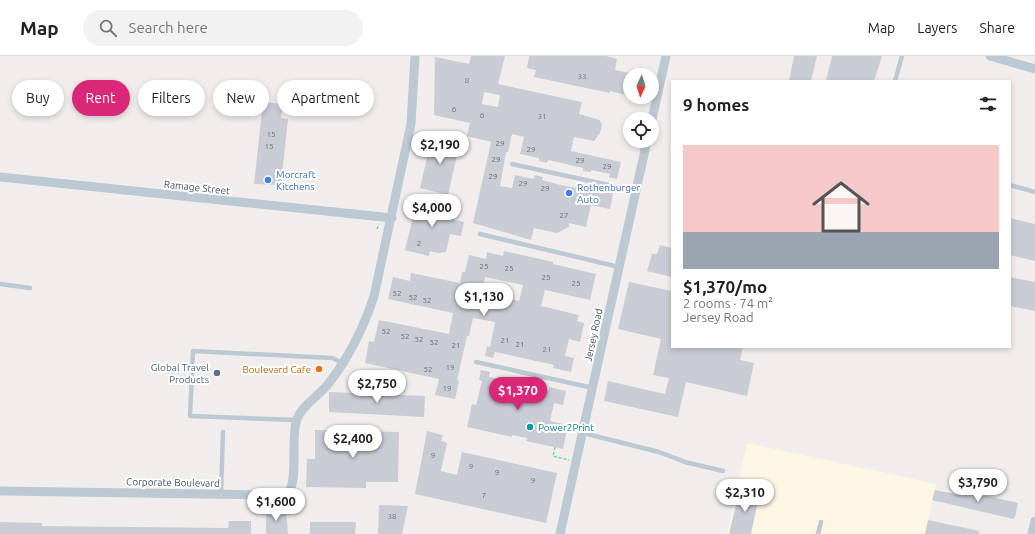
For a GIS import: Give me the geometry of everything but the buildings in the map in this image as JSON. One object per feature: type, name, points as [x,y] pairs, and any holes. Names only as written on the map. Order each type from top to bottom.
[{"type":"street","points":[[296,420],[328,384],[343,363],[366,319],[381,269],[411,124],[415,56]]},
{"type":"street","points":[[654,112],[666,56]]},
{"type":"street","points":[[990,56],[1035,68]]},
{"type":"street","name":"Jersey Road","points":[[560,534],[645,148]]},
{"type":"street","name":"Ramage Street","points":[[0,177],[392,218]]},
{"type":"street","name":"Corporate Boulevard","points":[[0,491],[280,495],[288,492],[293,484],[294,434],[296,420]]},
{"type":"street","points":[[1032,534],[1035,521]]},
{"type":"lane","points":[[895,80],[902,56]]},
{"type":"lane","points":[[512,164],[636,191]]},
{"type":"lane","points":[[1011,185],[1035,192]]},
{"type":"lane","points":[[480,234],[619,267]]},
{"type":"lane","points":[[0,284],[30,288]]},
{"type":"lane","points":[[296,420],[190,416],[193,351],[332,358],[343,363]]},
{"type":"lane","points":[[476,362],[593,388]]},
{"type":"lane","points":[[221,494],[223,432]]},
{"type":"lane","points":[[583,433],[659,452],[685,462],[723,471]]},
{"type":"lane","points":[[818,534],[821,522]]},
{"type":"path","points":[[556,447],[553,456],[577,461]]},
{"type":"shaded area","points":[[747,443],[936,484],[925,534],[727,534]]},
{"type":"place","name":"Morcraft Kitchens","points":[[268,180]]},
{"type":"place","name":"Rothenburger Auto","points":[[569,193]]},
{"type":"place","name":"Boulevard Cafe","points":[[319,369]]},
{"type":"place","name":"Global Travel Products","points":[[217,373]]},
{"type":"place","name":"Power2Print","points":[[530,427]]}]
